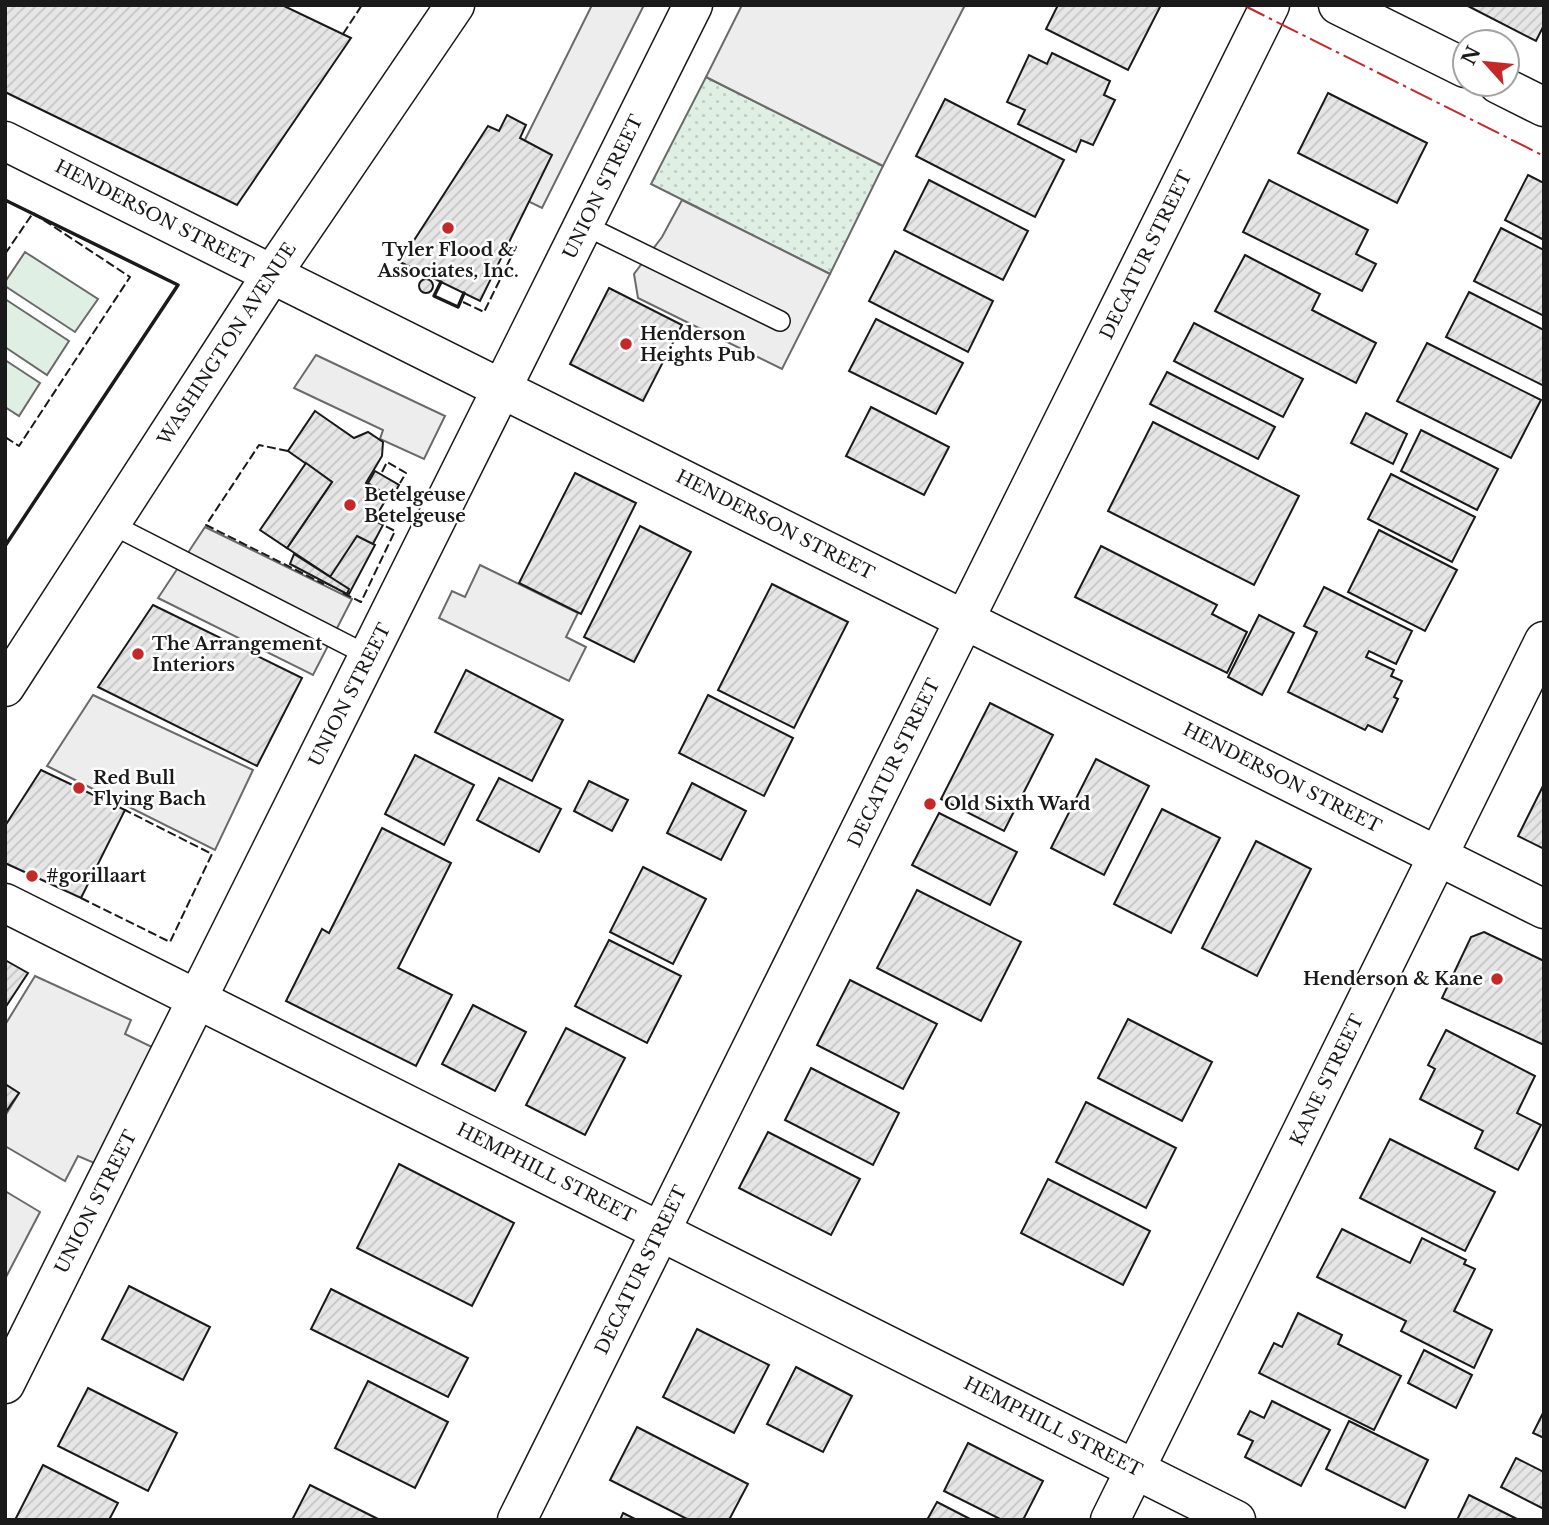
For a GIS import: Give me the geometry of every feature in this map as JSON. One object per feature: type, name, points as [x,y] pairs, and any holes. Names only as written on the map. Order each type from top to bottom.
[{"type":"street","name":"WASHINGTON AVENUE","points":[[5,687],[272,274],[455,5]]},
{"type":"street","name":"UNION STREET","points":[[5,1384],[693,5]]},
{"type":"street","name":"DECATUR STREET","points":[[517,1520],[1270,5]]},
{"type":"street","points":[[1338,5],[1451,61]]},
{"type":"street","points":[[1521,96],[1544,107]]},
{"type":"street","name":"HENDERSON STREET","points":[[5,141],[1544,909]]},
{"type":"street","name":"KANE STREET","points":[[1110,1520],[1544,641]]},
{"type":"street","name":"HEMPHILL STREET","points":[[5,903],[1236,1520]]},
{"type":"lane","points":[[584,225],[780,321]]},
{"type":"lane","points":[[111,524],[369,656]]},
{"type":"green space","points":[[706,77],[883,166],[830,274],[651,184]]},
{"type":"green space","points":[[25,252],[98,299],[75,332],[5,286]]},
{"type":"green space","points":[[5,299],[69,341],[47,375],[5,347]]},
{"type":"green space","points":[[5,360],[40,383],[19,416],[5,407]]},
{"type":"shaded area","points":[[592,5],[644,5],[542,208],[501,188]]},
{"type":"shaded area","points":[[742,5],[965,5],[883,166],[706,77]]},
{"type":"shaded area","points":[[682,200],[830,274],[782,369],[638,298],[634,274],[662,237]]},
{"type":"shaded area","points":[[316,355],[445,416],[424,459],[380,439],[383,430],[294,388]]},
{"type":"shaded area","points":[[205,527],[352,599],[313,675],[158,598]]},
{"type":"shaded area","points":[[480,565],[578,613],[566,637],[586,647],[569,681],[439,618],[452,591],[465,597]]},
{"type":"shaded area","points":[[93,695],[253,770],[215,850],[47,766]]},
{"type":"shaded area","points":[[35,976],[131,1020],[125,1034],[154,1048],[99,1165],[78,1156],[65,1181],[5,1146],[5,1116],[19,1093],[5,1084],[5,1025]]},
{"type":"shaded area","points":[[5,1191],[40,1212],[5,1279]]},
{"type":"building","points":[[5,5],[282,5],[351,38],[237,205],[5,92]]},
{"type":"building","points":[[1058,5],[1161,5],[1128,70],[1046,29]]},
{"type":"building","points":[[1466,5],[1544,5],[1544,25],[1536,41],[1521,33],[1521,28],[1511,28]]},
{"type":"building","points":[[1052,53],[1110,81],[1104,95],[1115,100],[1093,145],[1081,140],[1076,152],[1018,124],[1025,110],[1007,102],[1029,55],[1047,64]]},
{"type":"building","points":[[1328,93],[1427,143],[1397,203],[1298,153]]},
{"type":"building","points":[[945,99],[1064,160],[1035,217],[916,156]]},
{"type":"building","points":[[507,115],[526,125],[520,138],[552,155],[480,301],[400,262],[488,126],[499,131]]},
{"type":"building","points":[[1528,175],[1544,183],[1544,240],[1505,220]]},
{"type":"building","points":[[929,180],[1028,231],[1003,280],[904,230]]},
{"type":"building","points":[[1269,180],[1368,230],[1356,254],[1376,264],[1362,291],[1243,232]]},
{"type":"building","points":[[1501,228],[1544,250],[1544,316],[1474,281]]},
{"type":"building","points":[[895,251],[993,301],[968,352],[869,301]]},
{"type":"building","points":[[1245,255],[1320,294],[1312,310],[1376,343],[1356,383],[1215,311]]},
{"type":"building","points":[[426,279],[431,281],[431,291],[426,293],[421,291],[419,286],[421,281]]},
{"type":"building","name":"Henderson Heights Pub","points":[[609,288],[682,325],[643,401],[570,364]]},
{"type":"building","points":[[1469,292],[1544,330],[1544,386],[1446,337]]},
{"type":"building","points":[[876,319],[963,363],[936,414],[849,371]]},
{"type":"building","points":[[1194,323],[1303,379],[1283,417],[1174,361]]},
{"type":"building","points":[[1427,343],[1541,400],[1511,458],[1397,401]]},
{"type":"building","points":[[1167,372],[1275,427],[1258,459],[1150,404]]},
{"type":"building","points":[[871,407],[949,447],[924,495],[846,456]]},
{"type":"building","name":"Betelgeuse Betelgeuse","points":[[315,411],[354,438],[368,432],[383,442],[382,456],[366,483],[388,496],[372,519],[383,525],[349,589],[287,548],[332,482],[288,451]]},
{"type":"building","points":[[1366,413],[1407,434],[1393,464],[1351,443]]},
{"type":"building","points":[[1153,422],[1299,496],[1254,585],[1108,511]]},
{"type":"building","points":[[1421,430],[1498,469],[1477,510],[1401,471]]},
{"type":"building","points":[[306,463],[332,482],[287,548],[260,530]]},
{"type":"building","points":[[375,471],[399,485],[392,498],[368,483]]},
{"type":"building","points":[[575,473],[636,503],[581,614],[519,583]]},
{"type":"building","points":[[1391,474],[1475,517],[1452,562],[1368,519]]},
{"type":"building","points":[[640,526],[691,552],[634,662],[584,637]]},
{"type":"building","points":[[1379,530],[1457,570],[1425,631],[1348,592]]},
{"type":"building","points":[[357,536],[375,545],[349,594],[326,583]]},
{"type":"building","points":[[1101,546],[1217,605],[1212,614],[1247,632],[1227,673],[1075,597]]},
{"type":"building","points":[[294,554],[349,589],[347,594],[290,564]]},
{"type":"building","points":[[772,584],[848,622],[794,728],[718,690]]},
{"type":"building","points":[[1324,587],[1412,631],[1396,664],[1369,651],[1366,657],[1394,670],[1391,676],[1402,681],[1394,697],[1398,699],[1382,732],[1368,725],[1365,730],[1288,692],[1317,632],[1304,626]]},
{"type":"building","points":[[153,605],[302,678],[257,766],[98,687]]},
{"type":"building","points":[[1259,615],[1294,633],[1262,695],[1228,677]]},
{"type":"building","points":[[466,670],[563,720],[532,781],[435,732]]},
{"type":"building","points":[[708,695],[793,738],[764,796],[679,753]]},
{"type":"building","points":[[990,703],[1053,735],[1004,831],[941,799]]},
{"type":"building","points":[[415,755],[474,785],[444,845],[385,814]]},
{"type":"building","points":[[1096,759],[1149,786],[1104,875],[1051,848]]},
{"type":"building","points":[[41,770],[125,810],[81,898],[5,863],[5,826]]},
{"type":"building","points":[[499,778],[561,809],[539,852],[477,820]]},
{"type":"building","points":[[589,781],[628,800],[612,831],[574,811]]},
{"type":"building","points":[[692,783],[746,811],[721,860],[667,833]]},
{"type":"building","points":[[1544,784],[1544,849],[1518,836]]},
{"type":"building","points":[[1162,809],[1220,838],[1171,933],[1114,904]]},
{"type":"building","points":[[939,813],[1017,852],[990,905],[912,865]]},
{"type":"building","points":[[382,828],[451,863],[398,968],[452,995],[416,1066],[286,1001],[322,929],[329,933]]},
{"type":"building","points":[[1256,841],[1311,869],[1257,976],[1202,948]]},
{"type":"building","points":[[643,867],[706,899],[673,964],[610,932]]},
{"type":"building","points":[[917,890],[1021,942],[981,1021],[877,968]]},
{"type":"building","name":"Henderson & Kane","points":[[1484,932],[1544,961],[1544,1045],[1442,998],[1471,937]]},
{"type":"building","points":[[609,940],[681,976],[647,1043],[575,1006]]},
{"type":"building","points":[[5,960],[28,973],[5,1008]]},
{"type":"building","points":[[850,980],[937,1024],[903,1089],[817,1045]]},
{"type":"building","points":[[473,1005],[526,1032],[495,1091],[442,1064]]},
{"type":"building","points":[[1128,1019],[1212,1062],[1182,1121],[1098,1078]]},
{"type":"building","points":[[566,1028],[625,1058],[585,1135],[526,1105]]},
{"type":"building","points":[[1446,1030],[1535,1076],[1517,1113],[1541,1125],[1518,1170],[1475,1148],[1483,1131],[1420,1099],[1435,1069],[1428,1065]]},
{"type":"building","points":[[811,1068],[899,1113],[873,1165],[785,1120]]},
{"type":"building","points":[[5,1084],[19,1093],[5,1113]]},
{"type":"building","points":[[1086,1102],[1176,1148],[1146,1208],[1056,1162]]},
{"type":"building","points":[[768,1132],[860,1179],[831,1235],[739,1188]]},
{"type":"building","points":[[1390,1139],[1495,1192],[1465,1251],[1360,1198]]},
{"type":"building","points":[[399,1164],[514,1223],[472,1306],[357,1248]]},
{"type":"building","points":[[1048,1179],[1150,1231],[1123,1285],[1021,1233]]},
{"type":"building","points":[[1342,1229],[1410,1263],[1422,1238],[1466,1260],[1464,1264],[1475,1269],[1454,1311],[1492,1330],[1474,1368],[1401,1331],[1406,1321],[1317,1277]]},
{"type":"building","points":[[129,1286],[210,1327],[183,1380],[102,1339]]},
{"type":"building","points":[[331,1289],[468,1358],[448,1397],[311,1329]]},
{"type":"building","points":[[1298,1313],[1342,1335],[1338,1344],[1401,1376],[1374,1430],[1259,1373],[1274,1343],[1282,1347]]},
{"type":"building","points":[[697,1329],[769,1365],[734,1433],[663,1397]]},
{"type":"building","points":[[1424,1350],[1472,1375],[1456,1408],[1408,1383]]},
{"type":"building","points":[[796,1367],[852,1396],[823,1452],[767,1424]]},
{"type":"building","points":[[368,1381],[448,1422],[415,1488],[335,1448]]},
{"type":"building","points":[[88,1388],[177,1433],[148,1491],[58,1446]]},
{"type":"building","points":[[1272,1401],[1330,1430],[1301,1486],[1245,1457],[1253,1441],[1238,1434],[1250,1411],[1264,1418]]},
{"type":"building","points":[[1544,1411],[1544,1438],[1533,1433]]},
{"type":"building","points":[[1349,1421],[1428,1460],[1405,1508],[1326,1469]]},
{"type":"building","points":[[637,1427],[748,1484],[729,1520],[689,1520],[610,1480]]},
{"type":"building","points":[[968,1443],[1043,1481],[1023,1520],[1002,1520],[944,1491]]},
{"type":"building","points":[[1516,1458],[1544,1472],[1544,1509],[1501,1487]]},
{"type":"building","points":[[43,1465],[118,1503],[109,1520],[15,1520]]},
{"type":"building","points":[[310,1485],[380,1520],[292,1520]]},
{"type":"building","points":[[1469,1495],[1519,1520],[1457,1520]]},
{"type":"building","points":[[937,1502],[972,1520],[927,1520]]},
{"type":"building","points":[[623,1513],[637,1520],[620,1520]]},
{"type":"fence","points":[[343,34],[362,5]]},
{"type":"fence","points":[[5,254],[33,213],[130,277],[19,446],[5,437]]},
{"type":"fence","points":[[463,302],[484,312],[518,243]]},
{"type":"fence","points":[[288,451],[259,445],[206,525],[324,584]]},
{"type":"fence","points":[[382,472],[387,462],[406,473],[400,483]]},
{"type":"fence","points":[[343,593],[361,602],[395,531],[383,525]]},
{"type":"fence","points":[[81,898],[170,942],[212,854],[125,810]]},
{"type":"wall","points":[[5,200],[178,285],[5,546]]},
{"type":"wall","points":[[441,282],[434,296],[458,307],[464,293]]},
{"type":"power","points":[[1243,5],[1544,156]]},
{"type":"place","name":"Tyler Flood & Associates, Inc.","points":[[448,228]]},
{"type":"place","name":"Henderson Heights Pub","points":[[626,344]]},
{"type":"place","name":"Betelgeuse Betelgeuse","points":[[350,505]]},
{"type":"place","name":"The Arrangement Interiors","points":[[138,654]]},
{"type":"place","name":"Red Bull Flying Bach","points":[[79,788]]},
{"type":"place","name":"Old Sixth Ward","points":[[930,804]]},
{"type":"place","name":"#gorillaart","points":[[32,876]]},
{"type":"place","name":"Henderson & Kane","points":[[1497,979]]}]
